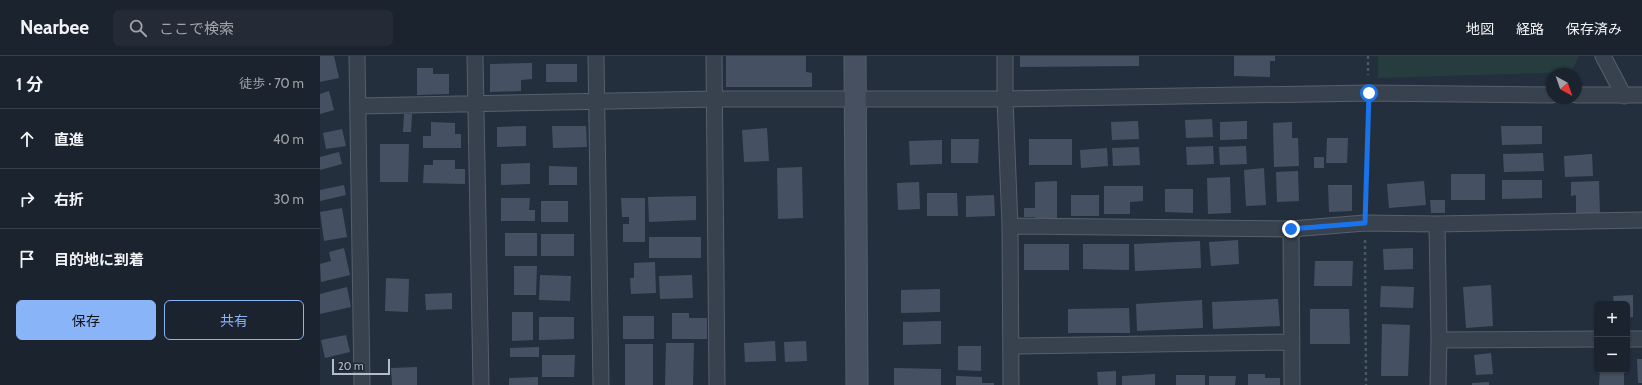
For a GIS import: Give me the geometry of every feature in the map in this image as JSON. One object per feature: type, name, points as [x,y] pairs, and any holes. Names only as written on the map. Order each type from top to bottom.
[{"type":"street","points":[[357,56],[362,385]]},
{"type":"street","points":[[475,56],[481,385]]},
{"type":"street","points":[[596,56],[601,385]]},
{"type":"street","points":[[714,56],[718,385]]},
{"type":"street","points":[[855,56],[857,385]]},
{"type":"street","points":[[1005,56],[1005,99],[1010,226],[1011,385]]},
{"type":"street","points":[[1603,56],[1624,96]]},
{"type":"street","points":[[358,106],[715,99],[1005,99],[1369,93],[1546,95]]},
{"type":"street","points":[[1582,95],[1642,95]]},
{"type":"street","points":[[1010,226],[1291,229],[1365,223],[1437,224],[1642,220]]},
{"type":"street","points":[[1437,224],[1439,340],[1438,385]]},
{"type":"street","points":[[1291,229],[1292,385]]},
{"type":"street","points":[[1439,340],[1594,339]]},
{"type":"street","points":[[1630,339],[1642,339]]},
{"type":"street","points":[[1011,346],[1292,342]]},
{"type":"path","points":[[1366,385],[1365,223],[1369,93]]},
{"type":"green space","points":[[1378,56],[1579,56],[1573,68],[1546,68],[1546,73],[1378,78]]},
{"type":"building","points":[[320,56],[334,56],[339,78],[320,82]]},
{"type":"building","points":[[726,56],[806,56],[806,72],[812,73],[812,87],[726,87]]},
{"type":"building","points":[[1020,56],[1139,56],[1139,66],[1020,67]]},
{"type":"building","points":[[1234,56],[1275,56],[1275,61],[1270,61],[1270,77],[1234,76]]},
{"type":"building","points":[[532,63],[532,79],[521,80],[521,91],[490,92],[490,64]]},
{"type":"building","points":[[546,64],[577,64],[577,82],[546,82]]},
{"type":"building","points":[[417,68],[433,68],[433,74],[449,74],[449,94],[417,95]]},
{"type":"building","points":[[329,91],[334,110],[320,114],[320,94]]},
{"type":"building","points":[[404,114],[412,114],[411,132],[403,132]]},
{"type":"building","points":[[1212,119],[1213,137],[1186,138],[1185,120]]},
{"type":"building","points":[[1138,121],[1139,139],[1112,140],[1111,122]]},
{"type":"building","points":[[1247,121],[1247,139],[1220,140],[1220,122]]},
{"type":"building","points":[[431,122],[455,123],[455,134],[461,134],[461,148],[423,148],[423,136],[431,136]]},
{"type":"building","points":[[1292,122],[1292,138],[1298,138],[1299,166],[1274,167],[1273,123]]},
{"type":"building","points":[[526,126],[526,146],[497,147],[497,127]]},
{"type":"building","points":[[552,126],[586,126],[587,147],[553,148]]},
{"type":"building","points":[[1501,126],[1542,126],[1542,144],[1502,145]]},
{"type":"building","points":[[767,128],[769,161],[744,162],[742,130]]},
{"type":"building","points":[[342,129],[346,146],[326,149],[323,133]]},
{"type":"building","points":[[1327,138],[1348,138],[1347,163],[1326,163]]},
{"type":"building","points":[[951,139],[979,139],[978,163],[951,163]]},
{"type":"building","points":[[1029,139],[1072,139],[1072,165],[1029,165]]},
{"type":"building","points":[[942,140],[942,164],[910,165],[909,141]]},
{"type":"building","points":[[380,144],[409,144],[408,182],[380,182]]},
{"type":"building","points":[[1213,146],[1214,164],[1187,165],[1186,147]]},
{"type":"building","points":[[1246,146],[1247,164],[1220,165],[1219,147]]},
{"type":"building","points":[[1139,147],[1140,165],[1113,166],[1112,148]]},
{"type":"building","points":[[1107,148],[1108,166],[1081,168],[1080,150]]},
{"type":"building","points":[[339,152],[342,164],[320,170],[320,157]]},
{"type":"building","points":[[1543,153],[1544,171],[1504,172],[1503,154]]},
{"type":"building","points":[[1592,154],[1593,176],[1565,177],[1564,156]]},
{"type":"building","points":[[1314,157],[1324,157],[1324,168],[1314,168]]},
{"type":"building","points":[[433,160],[455,160],[455,169],[465,169],[465,184],[423,183],[424,165],[433,165]]},
{"type":"building","points":[[530,163],[530,184],[501,185],[501,164]]},
{"type":"building","points":[[549,166],[577,167],[577,185],[549,185]]},
{"type":"building","points":[[802,167],[803,218],[778,219],[777,168]]},
{"type":"building","points":[[1264,168],[1266,205],[1246,206],[1244,170]]},
{"type":"building","points":[[1298,171],[1299,201],[1277,202],[1276,172]]},
{"type":"building","points":[[1451,174],[1485,174],[1485,200],[1451,200]]},
{"type":"building","points":[[1230,177],[1231,213],[1208,214],[1207,178]]},
{"type":"building","points":[[1502,180],[1542,180],[1542,198],[1502,199]]},
{"type":"building","points":[[1057,181],[1057,218],[1035,219],[1035,217],[1024,217],[1024,208],[1035,208],[1035,182]]},
{"type":"building","points":[[1424,181],[1426,205],[1389,208],[1387,184]]},
{"type":"building","points":[[1599,181],[1600,215],[1576,215],[1576,195],[1571,196],[1571,182]]},
{"type":"building","points":[[919,182],[920,209],[898,210],[897,183]]},
{"type":"building","points":[[344,185],[346,195],[320,201],[320,190]]},
{"type":"building","points":[[1328,185],[1352,185],[1352,211],[1329,212]]},
{"type":"building","points":[[1104,186],[1143,186],[1143,201],[1130,202],[1130,214],[1104,214]]},
{"type":"building","points":[[1165,189],[1193,189],[1193,213],[1165,212]]},
{"type":"building","points":[[927,193],[957,193],[958,216],[927,216]]},
{"type":"building","points":[[994,195],[995,216],[966,217],[966,196]]},
{"type":"building","points":[[1071,195],[1099,195],[1099,216],[1071,216]]},
{"type":"building","points":[[696,196],[696,220],[649,222],[648,197]]},
{"type":"building","points":[[501,198],[530,198],[529,210],[535,210],[535,221],[501,221]]},
{"type":"building","points":[[621,198],[645,198],[645,242],[623,242],[623,224],[629,224],[629,217],[622,217]]},
{"type":"building","points":[[1430,200],[1445,200],[1445,213],[1431,213]]},
{"type":"building","points":[[541,201],[568,201],[568,222],[541,222]]},
{"type":"building","points":[[342,208],[347,237],[324,241],[320,212]]},
{"type":"building","points":[[505,233],[537,233],[537,256],[505,256]]},
{"type":"building","points":[[541,234],[574,234],[574,256],[541,256]]},
{"type":"building","points":[[649,237],[701,237],[701,258],[649,258]]},
{"type":"building","points":[[1238,240],[1239,264],[1211,266],[1209,242]]},
{"type":"building","points":[[1200,241],[1201,268],[1135,271],[1134,244]]},
{"type":"building","points":[[1024,244],[1069,244],[1069,270],[1024,270]]},
{"type":"building","points":[[1083,244],[1129,244],[1129,270],[1083,269]]},
{"type":"building","points":[[344,248],[350,275],[321,282],[320,264],[331,261],[329,252]]},
{"type":"building","points":[[1413,248],[1413,269],[1384,270],[1383,249]]},
{"type":"building","points":[[1315,261],[1353,261],[1352,286],[1314,286]]},
{"type":"building","points":[[655,262],[656,293],[631,294],[630,278],[634,278],[634,263]]},
{"type":"building","points":[[514,266],[537,266],[536,295],[514,295]]},
{"type":"building","points":[[540,275],[571,276],[570,301],[539,300]]},
{"type":"building","points":[[692,275],[693,298],[660,299],[659,276]]},
{"type":"building","points":[[386,278],[409,279],[408,312],[385,311]]},
{"type":"building","points":[[1491,285],[1493,326],[1466,328],[1463,287]]},
{"type":"building","points":[[1381,286],[1414,287],[1413,308],[1380,307]]},
{"type":"building","points":[[347,287],[351,307],[320,314],[320,294]]},
{"type":"building","points":[[940,289],[940,312],[901,313],[901,290]]},
{"type":"building","points":[[452,293],[452,309],[426,310],[425,294]]},
{"type":"building","points":[[1633,295],[1633,317],[1630,318],[1630,301],[1614,301],[1613,296]]},
{"type":"building","points":[[1278,299],[1280,326],[1213,329],[1212,302]]},
{"type":"building","points":[[1202,300],[1203,328],[1137,331],[1136,304]]},
{"type":"building","points":[[1129,308],[1130,333],[1068,333],[1068,309]]},
{"type":"building","points":[[1310,309],[1349,309],[1350,344],[1310,344]]},
{"type":"building","points":[[512,312],[533,312],[533,340],[512,341]]},
{"type":"building","points":[[672,313],[689,313],[689,318],[707,318],[707,339],[672,339]]},
{"type":"building","points":[[623,316],[654,316],[654,339],[623,339]]},
{"type":"building","points":[[539,317],[574,317],[574,339],[539,340]]},
{"type":"building","points":[[941,321],[941,344],[903,345],[903,322]]},
{"type":"building","points":[[1382,324],[1410,325],[1408,376],[1381,376]]},
{"type":"building","points":[[346,335],[350,352],[325,358],[321,340]]},
{"type":"building","points":[[775,341],[776,361],[745,362],[744,343]]},
{"type":"building","points":[[806,341],[807,361],[785,362],[784,342]]},
{"type":"building","points":[[666,343],[694,343],[693,385],[665,385]]},
{"type":"building","points":[[625,344],[653,344],[653,385],[625,385]]},
{"type":"building","points":[[958,346],[981,346],[981,371],[958,370]]},
{"type":"building","points":[[539,347],[539,357],[510,357],[510,348]]},
{"type":"building","points":[[1491,353],[1493,374],[1476,375],[1474,355]]},
{"type":"building","points":[[542,355],[575,355],[574,377],[542,377]]},
{"type":"building","points":[[1637,359],[1642,359],[1642,383],[1638,383]]},
{"type":"building","points":[[417,367],[417,385],[392,385],[391,368]]},
{"type":"building","points":[[894,368],[941,369],[941,385],[894,385]]},
{"type":"building","points":[[1116,371],[1116,385],[1098,385],[1097,372]]},
{"type":"building","points":[[1600,373],[1624,373],[1624,385],[1599,385]]},
{"type":"building","points":[[1155,374],[1155,385],[1122,385],[1122,376]]},
{"type":"building","points":[[1248,374],[1265,374],[1265,378],[1280,378],[1280,385],[1248,385]]},
{"type":"building","points":[[1176,375],[1205,375],[1205,385],[1176,385]]},
{"type":"building","points":[[956,376],[982,377],[982,383],[994,383],[994,385],[956,385]]},
{"type":"building","points":[[1209,376],[1236,376],[1235,385],[1209,385]]},
{"type":"building","points":[[538,377],[538,385],[509,385],[509,378]]},
{"type":"building","points":[[1489,382],[1489,385],[1472,385],[1472,383]]},
{"type":"route","points":[[1291,229],[1365,223],[1369,93]]}]
